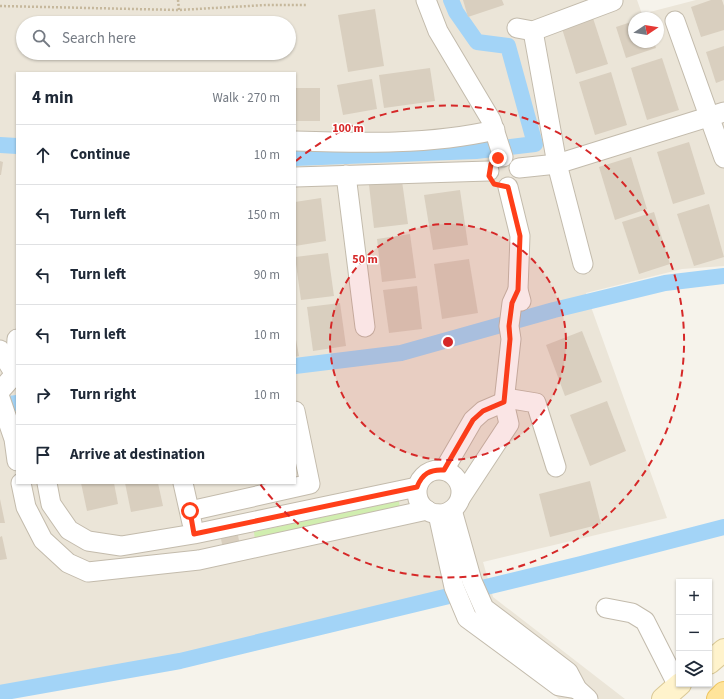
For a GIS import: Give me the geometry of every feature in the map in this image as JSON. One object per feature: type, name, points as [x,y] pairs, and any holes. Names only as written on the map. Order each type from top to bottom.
[{"type":"main road","points":[[712,660],[724,650]]},
{"type":"main road","points":[[718,699],[724,693]]},
{"type":"street","points":[[426,0],[438,31],[491,120],[503,156]]},
{"type":"street","points":[[583,264],[557,164],[525,29],[613,1]]},
{"type":"street","points":[[674,21],[716,115],[724,158]]},
{"type":"street","points":[[519,168],[557,164],[716,115]]},
{"type":"street","points":[[296,142],[357,143],[462,138],[495,130]]},
{"type":"street","points":[[503,156],[513,159],[519,168],[518,177],[512,185],[508,187],[494,184],[489,176],[489,171],[494,161],[503,156]]},
{"type":"street","points":[[296,177],[489,171]]},
{"type":"street","points":[[346,175],[365,327]]},
{"type":"street","points":[[508,187],[520,236],[518,290],[512,303],[509,326],[510,339],[505,400],[508,424],[444,508],[454,587],[467,618],[559,686],[583,694]]},
{"type":"street","points":[[0,350],[16,376],[0,391]]},
{"type":"street","points":[[0,398],[14,439],[16,454]]},
{"type":"street","points":[[444,470],[473,420],[483,411],[505,400],[536,403],[556,467]]},
{"type":"street","points":[[190,511],[310,484],[296,416]]},
{"type":"street","points":[[21,484],[26,507],[43,540],[68,563],[88,572],[199,560],[444,508],[461,489],[456,476],[444,470],[437,469],[424,475],[417,487],[419,502],[444,508]]},
{"type":"street","points":[[47,484],[51,504],[69,530],[88,540],[122,546],[194,534],[417,487]]},
{"type":"street","points":[[184,484],[199,560]]},
{"type":"street","points":[[444,508],[484,608],[568,672],[583,694]]},
{"type":"street","points":[[606,608],[632,613],[644,621],[674,690]]},
{"type":"path","points":[[178,0],[179,10]]},
{"type":"path","points":[[0,6],[179,10],[266,4],[306,5]]},
{"type":"shaded area","points":[[0,0],[637,0],[641,12],[628,12],[628,48],[664,48],[664,12],[650,12],[696,0],[724,0],[724,266],[682,269],[586,293],[667,518],[483,562],[493,597],[625,699],[559,699],[467,618],[457,594],[0,693]]},
{"type":"green space","points":[[399,501],[400,509],[255,541],[254,532]]},
{"type":"building","points":[[463,0],[502,0],[504,5],[468,17]]},
{"type":"building","points":[[711,0],[722,0],[724,6],[724,30],[701,37],[691,7]]},
{"type":"building","points":[[375,9],[384,66],[348,72],[338,15]]},
{"type":"building","points":[[591,12],[608,64],[576,74],[560,22]]},
{"type":"building","points":[[628,23],[628,48],[656,48],[626,58],[616,27]]},
{"type":"building","points":[[724,46],[724,80],[716,83],[706,52]]},
{"type":"building","points":[[662,58],[679,110],[647,120],[631,68]]},
{"type":"building","points":[[430,68],[435,101],[384,108],[379,75]]},
{"type":"building","points":[[611,72],[627,125],[595,135],[579,82]]},
{"type":"building","points":[[372,79],[377,109],[343,115],[337,85]]},
{"type":"building","points":[[296,88],[320,88],[320,121],[296,121]]},
{"type":"building","points":[[689,142],[705,194],[673,204],[657,152]]},
{"type":"building","points":[[631,157],[647,209],[615,220],[599,167]]},
{"type":"building","points":[[0,161],[3,162],[1,175],[0,175]]},
{"type":"building","points":[[402,181],[408,224],[374,228],[369,185]]},
{"type":"building","points":[[460,190],[468,245],[433,250],[424,195]]},
{"type":"building","points":[[321,198],[326,241],[296,246],[296,202]]},
{"type":"building","points":[[709,204],[724,257],[694,266],[677,214]]},
{"type":"building","points":[[654,212],[670,264],[639,274],[622,222]]},
{"type":"building","points":[[410,234],[416,278],[382,282],[377,239]]},
{"type":"building","points":[[328,253],[334,296],[301,300],[296,257]]},
{"type":"building","points":[[469,259],[478,313],[442,319],[434,264]]},
{"type":"building","points":[[417,286],[422,329],[389,333],[383,290]]},
{"type":"building","points":[[340,303],[346,346],[313,351],[307,307]]},
{"type":"building","points":[[582,331],[602,382],[565,396],[546,345]]},
{"type":"building","points":[[296,340],[299,356],[296,357]]},
{"type":"building","points":[[607,401],[626,451],[590,466],[570,415]]},
{"type":"building","points":[[590,481],[601,524],[550,537],[539,494]]},
{"type":"building","points":[[81,484],[114,484],[118,504],[87,511]]},
{"type":"building","points":[[125,484],[158,484],[163,506],[131,512]]},
{"type":"building","points":[[0,499],[5,523],[0,523]]},
{"type":"building","points":[[237,531],[240,545],[223,549],[220,534]]},
{"type":"building","points":[[2,536],[7,559],[0,560],[0,537]]},
{"type":"waterway","points":[[296,158],[476,151],[535,144],[508,46],[477,42],[456,12],[451,0]]},
{"type":"waterway","points":[[0,145],[16,146]]},
{"type":"waterway","points":[[296,366],[401,353],[554,310],[665,283],[724,276]]},
{"type":"waterway","points":[[0,405],[16,403]]},
{"type":"waterway","points":[[0,693],[180,661],[581,564],[724,527]]},
{"type":"route","points":[[190,511],[194,534],[417,487],[424,475],[430,471],[437,469],[444,470],[473,420],[483,411],[504,402],[510,339],[509,326],[512,303],[518,290],[520,236],[508,187],[494,184],[489,176],[489,167],[498,158]]}]
